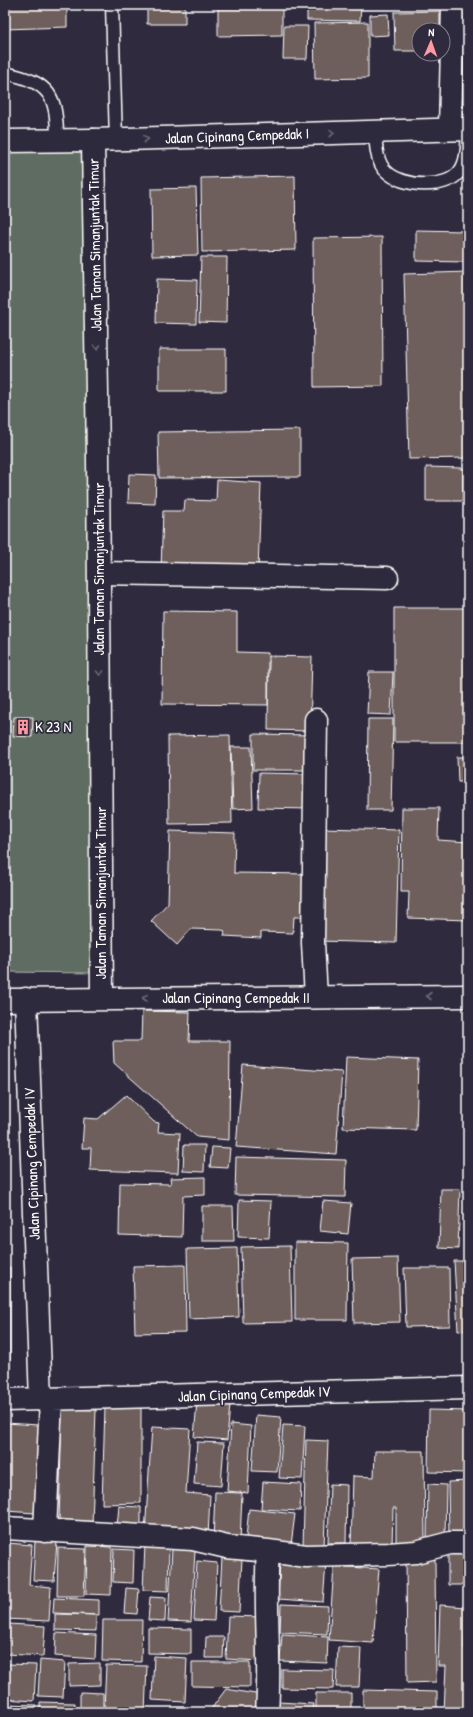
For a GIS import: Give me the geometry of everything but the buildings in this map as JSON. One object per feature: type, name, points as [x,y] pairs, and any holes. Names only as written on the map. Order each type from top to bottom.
[{"type":"street","points":[[451,9],[462,129]]},
{"type":"street","name":"Jalan Cipinang Cempedak I","points":[[5,141],[116,140],[462,129]]},
{"type":"street","name":"Jalan Taman Simanjuntak Timur","points":[[93,140],[99,573],[102,998]]},
{"type":"street","points":[[99,573],[387,578]]},
{"type":"street","points":[[316,720],[313,943],[316,997]]},
{"type":"street","name":"Jalan Cipinang Cempedak II","points":[[15,1000],[102,998],[468,996]]},
{"type":"street","name":"Jalan Cipinang Cempedak IV","points":[[15,1000],[46,1400]]},
{"type":"street","name":"Jalan Cipinang Cempedak IV","points":[[5,1400],[468,1388]]},
{"type":"street","points":[[45,1531],[46,1400]]},
{"type":"street","points":[[5,1528],[193,1538],[227,1546],[306,1556],[416,1552],[450,1543],[468,1542]]},
{"type":"street","points":[[267,1712],[269,1686],[266,1592],[268,1551]]},
{"type":"lane","points":[[112,5],[116,140]]},
{"type":"lane","points":[[5,74],[30,80],[49,92],[57,114],[57,141]]},
{"type":"lane","points":[[375,132],[380,164],[386,172],[395,178],[420,185],[441,183],[450,180],[460,172],[465,164],[462,129]]},
{"type":"green space","points":[[5,146],[88,146],[95,973],[5,972]]},
{"type":"place","name":"K 23 N","points":[[23,727]]}]
